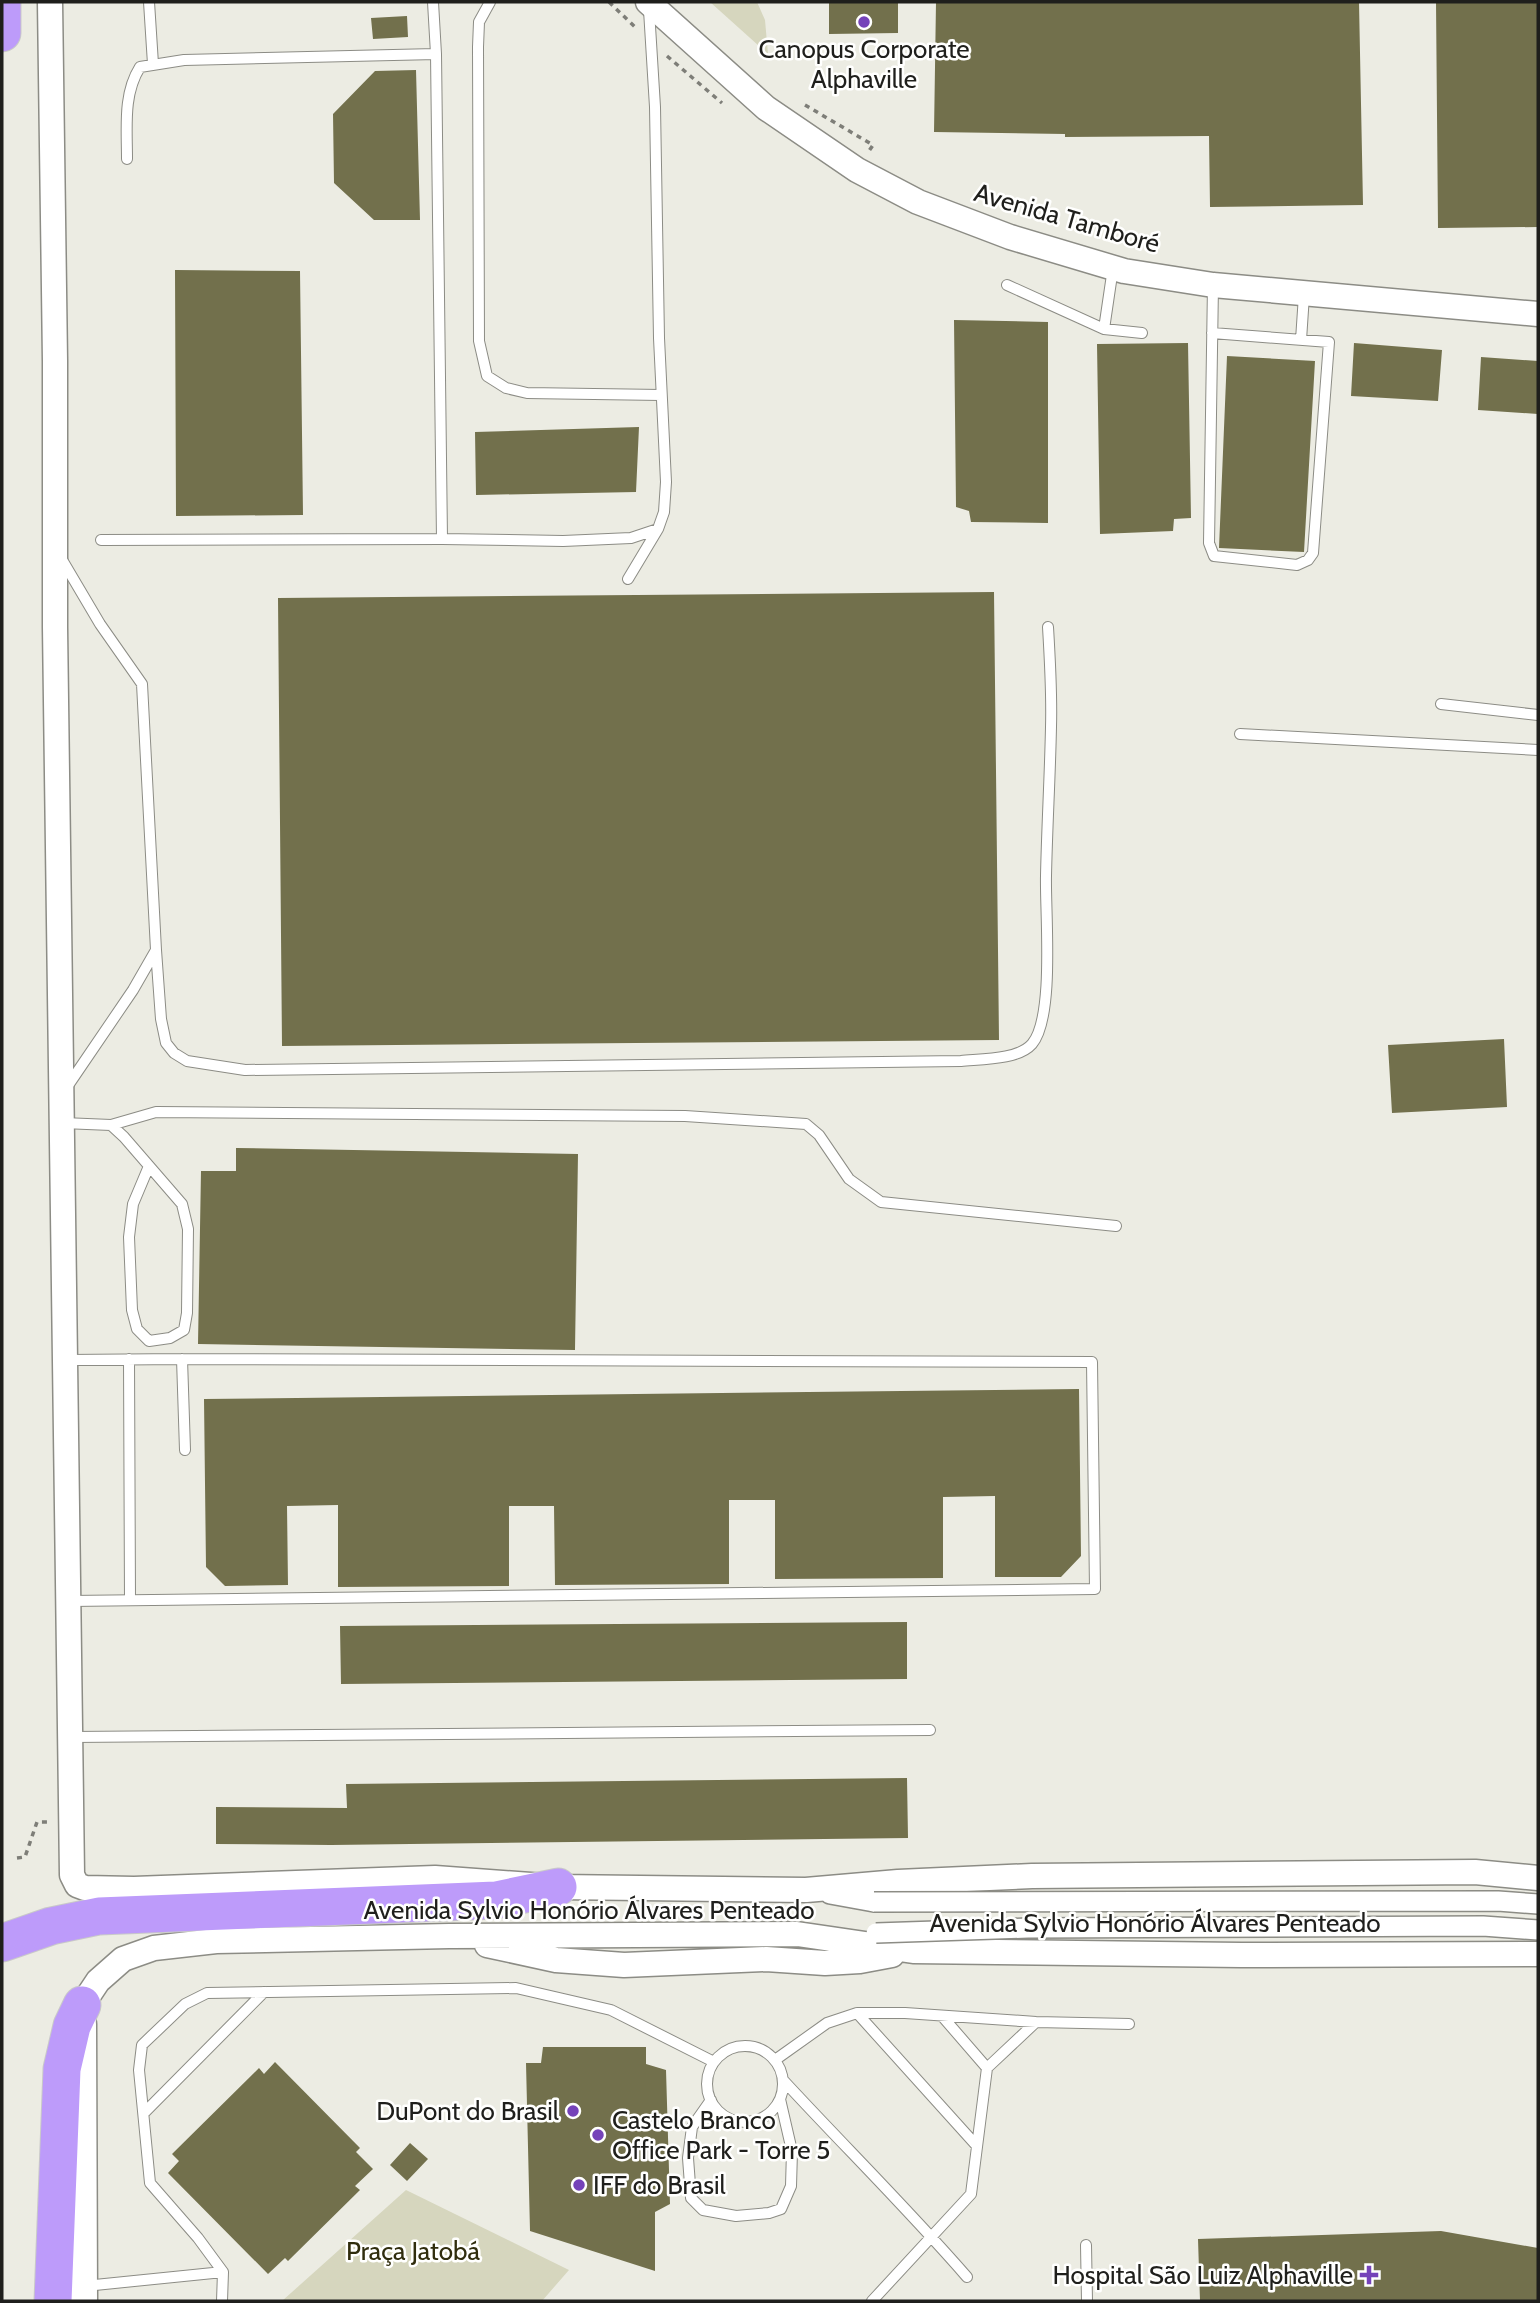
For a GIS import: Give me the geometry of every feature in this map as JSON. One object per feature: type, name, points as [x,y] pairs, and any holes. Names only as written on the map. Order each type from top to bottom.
[{"type":"highway","points":[[2,2],[2,33]]},
{"type":"highway","points":[[2,1943],[51,1926],[99,1916],[496,1900],[558,1887]]},
{"type":"highway","points":[[73,2296],[62,2069],[72,2026],[82,2005]]},
{"type":"street","points":[[50,2],[64,1360],[70,1601],[68,1737],[72,1822]]},
{"type":"street","name":"Avenida Tamboré","points":[[648,2],[766,108],[858,170],[918,202],[996,232],[1113,267],[1213,285],[1538,314]]},
{"type":"street","name":"Avenida Sylvio Honório Álvares Penteado","points":[[72,1822],[72,1875],[77,1885],[85,1888],[435,1878],[558,1887],[806,1890],[898,1882],[1032,1876],[1475,1872],[1530,1878]]},
{"type":"street","points":[[1527,1953],[1530,1878]]},
{"type":"street","points":[[806,1890],[874,1902],[1498,1901],[1538,1904]]},
{"type":"street","points":[[797,1934],[1028,1928],[1483,1926],[1538,1930]]},
{"type":"street","name":"Avenida Sylvio Honório Álvares Penteado","points":[[82,2005],[108,1971],[123,1959],[154,1948],[216,1941],[449,1936],[797,1934],[913,1951],[1227,1955],[1527,1953]]},
{"type":"street","points":[[449,1936],[556,1960],[624,1965],[766,1959],[825,1963],[860,1961],[913,1951]]},
{"type":"lane","points":[[149,2],[153,64]]},
{"type":"lane","points":[[433,2],[436,54],[442,539]]},
{"type":"lane","points":[[490,2],[479,22],[478,47],[479,341],[487,376],[506,388],[527,393],[662,395]]},
{"type":"lane","points":[[628,579],[664,512],[666,482],[655,107],[648,2]]},
{"type":"lane","points":[[127,159],[127,107],[132,80],[140,67],[184,60],[436,54]]},
{"type":"lane","points":[[1104,328],[1113,267]]},
{"type":"lane","points":[[1007,285],[1104,328],[1142,333]]},
{"type":"lane","points":[[1212,333],[1329,342],[1313,553],[1308,560],[1297,565],[1214,556],[1209,543],[1212,333],[1213,285]]},
{"type":"lane","points":[[1301,340],[1304,293]]},
{"type":"lane","points":[[101,540],[597,540],[631,538],[657,529]]},
{"type":"lane","points":[[54,546],[100,624],[142,684],[156,950],[161,1018],[166,1043],[174,1053],[187,1061],[245,1070],[961,1061],[1010,1056],[1032,1044],[1042,1021],[1048,948],[1046,879],[1051,725],[1048,626]]},
{"type":"lane","points":[[1441,704],[1538,715]]},
{"type":"lane","points":[[1240,734],[1538,750]]},
{"type":"lane","points":[[61,1097],[133,990],[156,950]]},
{"type":"lane","points":[[62,1123],[111,1125],[156,1111],[685,1116],[806,1124],[819,1135],[849,1180],[881,1202],[1116,1226]]},
{"type":"lane","points":[[111,1125],[149,1166],[182,1204],[188,1229],[187,1312],[184,1330],[170,1338],[149,1340],[137,1329],[132,1310],[129,1237],[132,1204],[149,1166]]},
{"type":"lane","points":[[129,1359],[130,1600]]},
{"type":"lane","points":[[182,1359],[185,1450]]},
{"type":"lane","points":[[64,1360],[1092,1363],[1095,1589],[70,1601]]},
{"type":"lane","points":[[68,1737],[930,1730]]},
{"type":"lane","points":[[222,2301],[223,2272],[198,2238],[150,2183],[139,2070],[142,2045],[185,2004],[207,1993],[516,1988],[611,2010],[714,2062]]},
{"type":"lane","points":[[144,2113],[264,1992]]},
{"type":"lane","points":[[775,2060],[827,2023],[858,2013],[1129,2024]]},
{"type":"lane","points":[[858,2013],[976,2145]]},
{"type":"lane","points":[[942,2016],[987,2068]]},
{"type":"lane","points":[[872,2301],[971,2194],[987,2068],[1036,2022]]},
{"type":"lane","points":[[780,2099],[774,2109],[764,2117],[739,2122],[718,2110],[707,2087],[708,2074],[722,2053],[733,2047],[758,2047],[775,2060],[783,2080],[967,2277]]},
{"type":"lane","points":[[711,2099],[692,2127],[688,2158],[691,2198],[702,2210],[736,2216],[769,2214],[781,2209],[791,2186],[792,2151],[780,2099],[783,2080]]},
{"type":"lane","points":[[1086,2245],[1087,2301]]},
{"type":"lane","points":[[73,2296],[223,2272]]},
{"type":"path","points":[[805,104],[873,145],[858,170]]},
{"type":"path","points":[[17,1858],[25,1857],[37,1822],[72,1822]]},
{"type":"green space","points":[[710,2],[757,2],[765,20],[768,54]]},
{"type":"green space","name":"Praça Jatobá","points":[[406,2190],[569,2270],[542,2301],[282,2301]]},
{"type":"building","name":"Canopus Corporate Alphaville","points":[[829,2],[898,2],[898,33],[829,34]]},
{"type":"building","points":[[936,2],[1359,2],[1363,205],[1210,207],[1209,136],[1065,137],[1065,134],[934,132]]},
{"type":"building","points":[[1436,2],[1538,2],[1538,227],[1438,228]]},
{"type":"building","points":[[407,16],[408,37],[373,39],[371,18]]},
{"type":"building","points":[[416,70],[420,220],[374,220],[334,183],[333,114],[375,71]]},
{"type":"building","points":[[175,270],[300,271],[303,515],[176,516]]},
{"type":"building","points":[[954,320],[1048,322],[1048,523],[971,522],[969,511],[956,507]]},
{"type":"building","points":[[1188,343],[1191,518],[1174,519],[1173,531],[1100,534],[1097,344]]},
{"type":"building","points":[[1354,343],[1442,350],[1438,401],[1351,396]]},
{"type":"building","points":[[1227,356],[1315,361],[1304,552],[1219,548]]},
{"type":"building","points":[[1481,357],[1538,361],[1538,414],[1478,410]]},
{"type":"building","points":[[639,427],[636,492],[476,495],[475,432]]},
{"type":"building","points":[[994,592],[999,1040],[282,1046],[278,598]]},
{"type":"building","points":[[1504,1039],[1507,1107],[1392,1113],[1388,1045]]},
{"type":"building","points":[[236,1148],[578,1154],[575,1350],[198,1344],[201,1171],[236,1171]]},
{"type":"building","points":[[1079,1389],[1081,1556],[1061,1577],[995,1577],[995,1496],[943,1497],[943,1578],[775,1579],[775,1500],[729,1500],[729,1584],[555,1585],[554,1506],[509,1506],[509,1586],[338,1587],[338,1505],[287,1506],[288,1585],[225,1586],[206,1567],[204,1399]]},
{"type":"building","points":[[907,1622],[907,1679],[341,1684],[340,1626]]},
{"type":"building","points":[[907,1778],[908,1838],[216,1844],[216,1807],[347,1808],[346,1784]]},
{"type":"building","name":"Castelo Branco Office Park - Torre 5","points":[[543,2047],[646,2047],[646,2064],[666,2070],[670,2204],[655,2212],[655,2271],[530,2231],[526,2063],[541,2063]]},
{"type":"building","points":[[275,2062],[360,2148],[356,2152],[373,2169],[355,2186],[360,2190],[288,2261],[285,2258],[268,2274],[168,2173],[179,2161],[172,2154],[259,2068],[264,2074]]},
{"type":"building","points":[[410,2143],[428,2159],[407,2181],[390,2165]]},
{"type":"building","name":"Hospital São Luiz Alphaville","points":[[1441,2231],[1538,2248],[1538,2301],[1200,2301],[1198,2239]]},
{"type":"place","name":"Canopus Corporate Alphaville","points":[[864,22]]},
{"type":"place","name":"DuPont do Brasil","points":[[573,2111]]},
{"type":"place","name":"Castelo Branco Office Park - Torre 5","points":[[598,2135]]},
{"type":"place","name":"IFF do Brasil","points":[[579,2185]]},
{"type":"place","name":"Hospital São Luiz Alphaville","points":[[1369,2275]]}]
